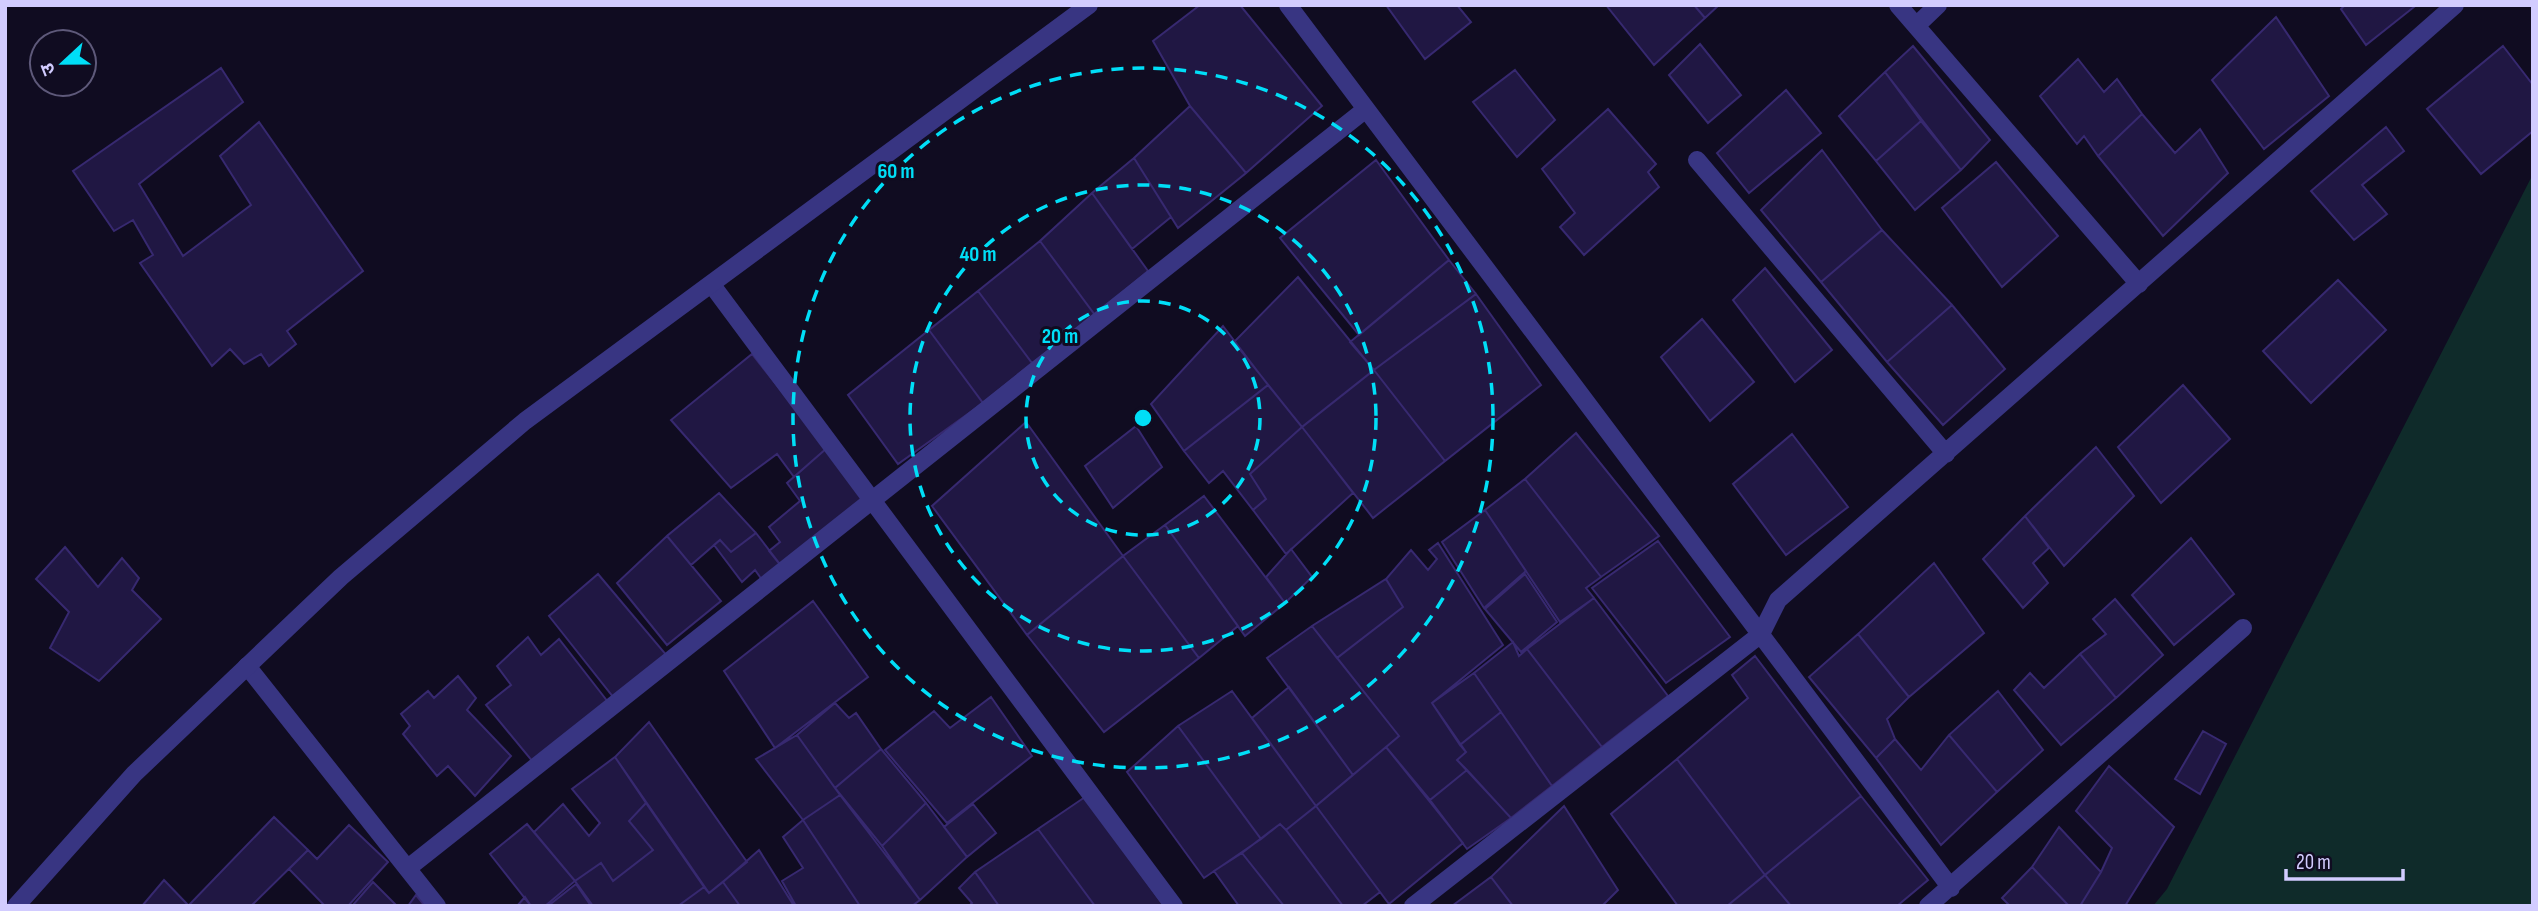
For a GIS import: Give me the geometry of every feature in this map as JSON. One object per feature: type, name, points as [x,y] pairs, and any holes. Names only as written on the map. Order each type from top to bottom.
[{"type":"street","points":[[16,906],[134,774],[247,666],[341,577],[525,421],[1089,5]]},
{"type":"street","points":[[1288,5],[1951,888]]},
{"type":"street","points":[[1898,5],[2139,284]]},
{"type":"street","points":[[1916,26],[1938,5]]},
{"type":"street","points":[[1413,906],[1762,634],[1778,600],[2455,5]]},
{"type":"street","points":[[408,868],[1366,109]]},
{"type":"street","points":[[1697,160],[1946,454]]},
{"type":"street","points":[[712,285],[1174,906]]},
{"type":"street","points":[[1928,906],[2243,628]]},
{"type":"street","points":[[247,666],[437,906]]},
{"type":"green space","points":[[2533,174],[2533,906],[2153,906],[2167,889]]},
{"type":"building","points":[[1200,5],[1240,5],[1322,106],[1246,173],[1190,106],[1153,41]]},
{"type":"building","points":[[1386,5],[1457,5],[1471,22],[1425,59]]},
{"type":"building","points":[[1606,5],[1694,5],[1705,18],[1654,65]]},
{"type":"building","points":[[1694,5],[1719,5],[1705,18]]},
{"type":"building","points":[[2345,5],[2414,7],[2366,45],[2341,9]]},
{"type":"building","points":[[2276,17],[2329,96],[2264,149],[2212,80]]},
{"type":"building","points":[[1700,44],[1741,95],[1708,123],[1669,75]]},
{"type":"building","points":[[1913,46],[1990,140],[1961,170],[1885,72]]},
{"type":"building","points":[[2503,46],[2533,85],[2533,131],[2481,174],[2427,109]]},
{"type":"building","points":[[2078,59],[2104,92],[2117,79],[2142,114],[2098,156],[2084,136],[2077,144],[2040,96]]},
{"type":"building","points":[[221,68],[243,102],[139,184],[183,256],[251,205],[220,156],[259,122],[363,271],[287,331],[296,344],[269,366],[261,354],[244,364],[230,349],[212,366],[140,263],[153,255],[133,220],[114,231],[73,171]]},
{"type":"building","points":[[1515,70],[1555,120],[1517,157],[1473,102]]},
{"type":"building","points":[[1885,72],[1921,121],[1876,161],[1839,116]]},
{"type":"building","points":[[1786,90],[1821,133],[1749,193],[1717,153]]},
{"type":"building","points":[[1190,106],[1246,173],[1178,228],[1134,158]]},
{"type":"building","points":[[1608,109],[1656,164],[1648,172],[1659,187],[1584,255],[1560,227],[1575,213],[1542,169]]},
{"type":"building","points":[[2142,114],[2175,153],[2200,129],[2228,173],[2163,236],[2098,156]]},
{"type":"building","points":[[1921,121],[1961,170],[1915,210],[1876,161]]},
{"type":"building","points":[[2386,127],[2404,151],[2362,185],[2387,214],[2354,240],[2311,191]]},
{"type":"building","points":[[1822,150],[1882,230],[1821,282],[1761,210]]},
{"type":"building","points":[[1134,158],[1171,217],[1132,249],[1092,193]]},
{"type":"building","points":[[1376,160],[1449,260],[1359,335],[1280,238]]},
{"type":"building","points":[[1996,162],[2058,236],[2002,287],[1942,208]]},
{"type":"building","points":[[1092,193],[1148,271],[1095,315],[1040,241]]},
{"type":"building","points":[[1882,230],[1952,305],[1887,362],[1821,282]]},
{"type":"building","points":[[1040,241],[1095,315],[1032,363],[978,291]]},
{"type":"building","points":[[1449,260],[1476,294],[1374,370],[1350,342]]},
{"type":"building","points":[[1765,268],[1832,350],[1795,382],[1733,300]]},
{"type":"building","points":[[1298,277],[1374,370],[1302,427],[1234,342]]},
{"type":"building","points":[[2338,280],[2386,330],[2311,403],[2263,351]]},
{"type":"building","points":[[978,291],[1032,363],[983,403],[929,330]]},
{"type":"building","points":[[1476,294],[1541,385],[1445,461],[1374,370]]},
{"type":"building","points":[[1952,305],[2005,369],[1943,425],[1887,362]]},
{"type":"building","points":[[1702,319],[1754,382],[1710,421],[1661,357]]},
{"type":"building","points":[[1223,326],[1268,385],[1184,451],[1151,404]]},
{"type":"building","points":[[929,330],[983,403],[898,464],[848,395]]},
{"type":"building","points":[[752,354],[827,448],[794,477],[777,454],[731,488],[671,420]]},
{"type":"building","points":[[1374,370],[1445,461],[1373,518],[1302,427]]},
{"type":"building","points":[[1268,385],[1302,427],[1250,474],[1266,499],[1253,510],[1223,471],[1209,483],[1184,451]]},
{"type":"building","points":[[2183,385],[2230,439],[2161,503],[2118,447]]},
{"type":"building","points":[[1026,422],[1123,556],[1027,635],[932,506]]},
{"type":"building","points":[[1136,426],[1162,467],[1113,508],[1085,466]]},
{"type":"building","points":[[1302,427],[1353,493],[1286,554],[1253,510],[1266,499],[1250,474]]},
{"type":"building","points":[[1576,433],[1659,536],[1601,577],[1525,479]]},
{"type":"building","points":[[1792,434],[1848,507],[1786,555],[1733,484]]},
{"type":"building","points":[[2096,447],[2134,496],[2064,566],[2025,516]]},
{"type":"building","points":[[827,448],[867,499],[782,567],[769,551],[780,542],[769,527],[800,501],[787,483]]},
{"type":"building","points":[[1525,479],[1601,577],[1586,588],[1594,598],[1560,622],[1485,510]]},
{"type":"building","points":[[719,493],[756,533],[731,552],[720,540],[691,565],[667,536]]},
{"type":"building","points":[[1204,496],[1285,603],[1245,636],[1165,525]]},
{"type":"building","points":[[1485,510],[1526,571],[1484,608],[1442,542]]},
{"type":"building","points":[[2025,516],[2049,548],[2033,563],[2048,583],[2023,608],[1983,559]]},
{"type":"building","points":[[1165,525],[1238,626],[1199,658],[1123,556]]},
{"type":"building","points":[[756,533],[782,567],[765,584],[755,570],[742,582],[714,545],[720,540],[731,552]]},
{"type":"building","points":[[667,536],[721,601],[667,645],[617,583]]},
{"type":"building","points":[[2191,538],[2234,594],[2174,645],[2132,595]]},
{"type":"building","points":[[1658,541],[1730,637],[1666,683],[1592,588]]},
{"type":"building","points":[[1438,543],[1503,645],[1432,703],[1466,752],[1457,760],[1467,770],[1430,800],[1386,747],[1399,736],[1337,658],[1403,607],[1386,579],[1411,550],[1428,570],[1437,559],[1429,550]]},
{"type":"building","points":[[65,547],[98,587],[122,558],[139,578],[132,590],[161,619],[99,681],[50,648],[69,612],[36,579]]},
{"type":"building","points":[[1291,549],[1312,577],[1285,603],[1266,577]]},
{"type":"building","points":[[1123,556],[1199,658],[1104,732],[1027,635]]},
{"type":"building","points":[[1934,563],[1984,633],[1909,697],[1858,634]]},
{"type":"building","points":[[598,574],[668,657],[614,698],[549,616]]},
{"type":"building","points":[[1525,574],[1557,622],[1521,652],[1485,609]]},
{"type":"building","points":[[1386,579],[1403,607],[1337,658],[1312,626]]},
{"type":"building","points":[[1594,598],[1668,696],[1602,747],[1527,649]]},
{"type":"building","points":[[2115,599],[2163,655],[2116,698],[2080,654],[2106,634],[2093,619]]},
{"type":"building","points":[[813,601],[868,677],[775,748],[724,671]]},
{"type":"building","points":[[1312,626],[1399,736],[1353,775],[1267,658]]},
{"type":"building","points":[[1858,634],[1909,697],[1887,719],[1895,739],[1876,758],[1809,677]]},
{"type":"building","points":[[528,637],[541,655],[559,639],[615,711],[538,768],[486,705],[511,685],[497,666]]},
{"type":"building","points":[[1513,642],[1519,656],[1527,649],[1602,747],[1552,786],[1474,673]]},
{"type":"building","points":[[2080,654],[2116,698],[2061,745],[2014,690],[2030,673],[2044,688]]},
{"type":"building","points":[[1755,656],[1861,796],[1765,875],[1677,759],[1748,698],[1732,675]]},
{"type":"building","points":[[1474,673],[1501,712],[1460,745],[1432,703]]},
{"type":"building","points":[[458,676],[476,698],[467,710],[511,756],[475,796],[448,766],[437,776],[403,734],[410,726],[401,714],[428,691],[434,698]]},
{"type":"building","points":[[1289,687],[1353,775],[1316,806],[1252,718]]},
{"type":"building","points":[[1232,691],[1316,806],[1286,830],[1280,824],[1261,839],[1178,726]]},
{"type":"building","points":[[1998,691],[2043,750],[1997,792],[1949,735]]},
{"type":"building","points":[[991,697],[1032,756],[947,823],[885,750],[934,711],[950,728]]},
{"type":"building","points":[[835,703],[849,718],[856,713],[881,749],[835,788],[797,735]]},
{"type":"building","points":[[1501,712],[1552,786],[1511,818],[1457,760],[1466,752],[1460,745]]},
{"type":"building","points":[[649,722],[747,862],[709,893],[615,757]]},
{"type":"building","points":[[1178,726],[1261,839],[1204,878],[1127,772]]},
{"type":"building","points":[[2203,731],[2226,744],[2200,794],[2175,779]]},
{"type":"building","points":[[797,735],[840,795],[803,820],[756,759]]},
{"type":"building","points":[[1949,735],[1997,792],[1941,845],[1876,758],[1895,739],[1921,770]]},
{"type":"building","points":[[1386,747],[1463,843],[1389,904],[1316,806]]},
{"type":"building","points":[[881,749],[926,803],[882,846],[835,788]]},
{"type":"building","points":[[615,757],[646,803],[629,821],[653,850],[613,881],[601,863],[575,881],[534,832],[563,804],[589,836],[600,823],[572,789]]},
{"type":"building","points":[[1677,759],[1765,875],[1727,906],[1678,906],[1611,814]]},
{"type":"building","points":[[2109,766],[2174,827],[2125,906],[2080,906],[2112,848],[2076,811]]},
{"type":"building","points":[[1467,770],[1511,818],[1467,849],[1430,800]]},
{"type":"building","points":[[840,795],[920,900],[912,906],[860,906],[803,820]]},
{"type":"building","points":[[1861,796],[1928,880],[1897,906],[1791,906],[1765,875]]},
{"type":"building","points":[[1085,797],[1164,906],[1095,906],[1038,829]]},
{"type":"building","points":[[646,803],[704,887],[678,906],[593,906],[575,881],[601,863],[613,881],[653,850],[629,821]]},
{"type":"building","points":[[926,803],[967,857],[920,900],[882,846]]},
{"type":"building","points":[[973,804],[996,833],[967,857],[944,827]]},
{"type":"building","points":[[1316,806],[1380,892],[1362,906],[1343,906],[1286,830]]},
{"type":"building","points":[[1564,806],[1618,890],[1602,906],[1513,906],[1491,877]]},
{"type":"building","points":[[274,817],[308,850],[251,906],[188,906]]},
{"type":"building","points":[[803,820],[860,906],[796,906],[782,881],[803,868],[783,837]]},
{"type":"building","points":[[527,824],[575,881],[545,906],[531,906],[490,854]]},
{"type":"building","points":[[1280,824],[1343,906],[1284,906],[1242,853]]},
{"type":"building","points":[[349,825],[388,862],[348,906],[325,906],[289,869],[308,850],[317,859]]},
{"type":"building","points":[[2059,827],[2101,872],[2080,906],[2069,906],[2032,867]]},
{"type":"building","points":[[1038,829],[1095,906],[999,906],[975,872]]},
{"type":"building","points":[[759,850],[794,906],[740,906],[723,882]]},
{"type":"building","points":[[1242,853],[1284,906],[1239,906],[1214,871]]},
{"type":"building","points":[[2032,867],[2069,906],[2010,906],[2002,898]]},
{"type":"building","points":[[975,872],[999,906],[969,906],[972,903],[959,888]]},
{"type":"building","points":[[1765,875],[1791,906],[1727,906]]},
{"type":"building","points":[[1491,877],[1513,906],[1452,906]]},
{"type":"building","points":[[164,880],[188,905],[188,906],[142,906]]},
{"type":"building","points":[[373,882],[397,906],[352,906]]},
{"type":"building","points":[[723,882],[740,906],[678,906],[704,887],[709,893]]},
{"type":"building","points":[[576,884],[591,906],[548,906]]},
{"type":"building","points":[[416,895],[425,906],[408,906]]},
{"type":"building","points":[[525,897],[531,906],[517,906]]}]
